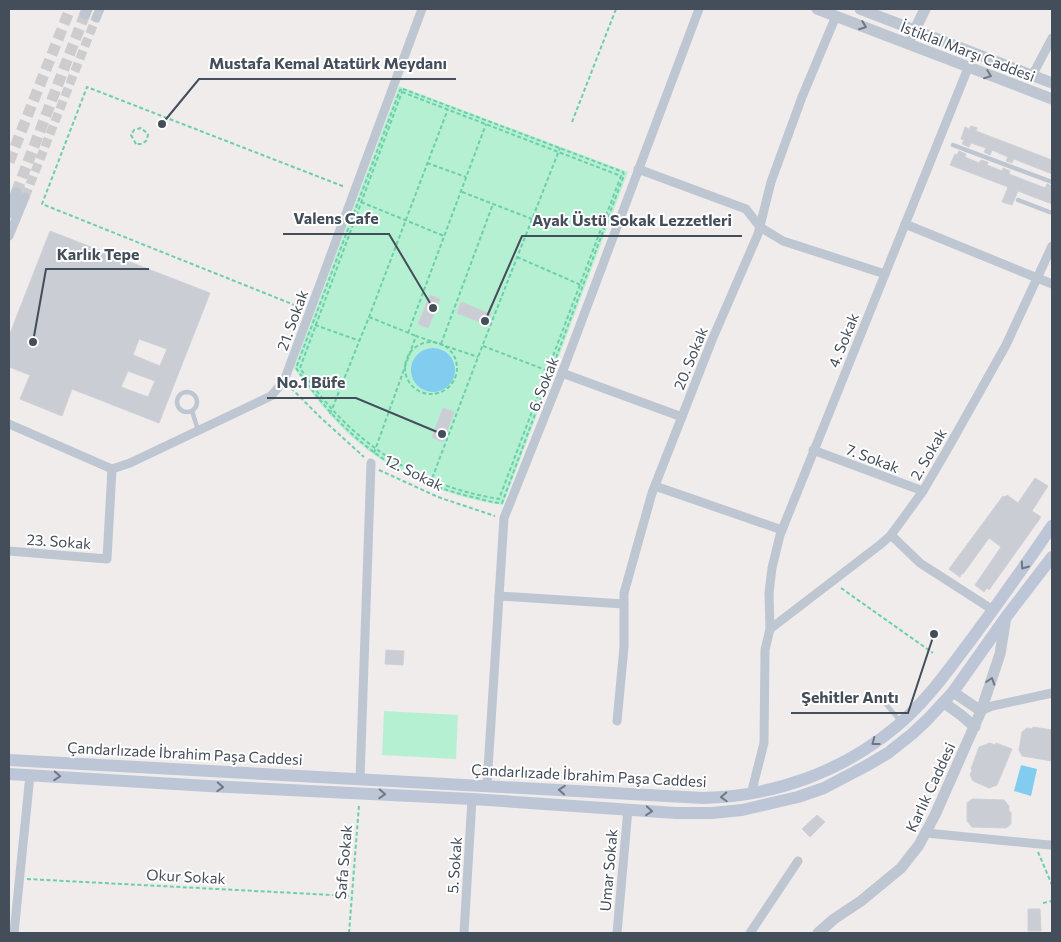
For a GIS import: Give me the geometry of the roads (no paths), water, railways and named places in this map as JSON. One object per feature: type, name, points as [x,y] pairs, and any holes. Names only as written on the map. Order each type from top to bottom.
[{"type":"main road","name":"Çandarlızade İbrahim Paşa Caddesi","points":[[9,760],[227,773],[487,785],[694,798],[730,797],[777,789],[799,782],[868,748],[901,722],[922,702],[939,683],[993,610],[1052,526]]},
{"type":"main road","name":"Çandarlızade İbrahim Paşa Caddesi","points":[[9,774],[472,799],[676,813],[712,813],[742,810],[824,788],[888,753],[927,720],[953,692],[1006,617],[1052,557]]},
{"type":"main road","points":[[939,683],[953,692]]},
{"type":"street","points":[[96,18],[100,9]]},
{"type":"street","name":"21. Sokak","points":[[112,469],[130,463],[199,432],[271,396],[284,381],[422,9]]},
{"type":"street","name":"6. Sokak","points":[[487,785],[504,518],[562,373],[699,9]]},
{"type":"street","name":"İstiklal Marşı Caddesi","points":[[817,9],[1052,100]]},
{"type":"street","name":"İstiklal Marşı Caddesi","points":[[860,9],[1052,83]]},
{"type":"street","points":[[909,45],[914,30],[925,9]]},
{"type":"street","name":"20. Sokak","points":[[617,721],[624,647],[624,593],[655,486],[712,340],[760,227],[771,182],[802,97],[836,16]]},
{"type":"street","points":[[1032,76],[1052,38]]},
{"type":"street","name":"4. Sokak","points":[[752,794],[764,743],[765,650],[770,629],[770,584],[772,568],[782,530],[968,68]]},
{"type":"street","points":[[638,170],[746,209],[760,227],[784,241],[885,274]]},
{"type":"street","points":[[9,213],[20,195]]},
{"type":"street","points":[[9,236],[20,195]]},
{"type":"street","points":[[905,224],[1052,284]]},
{"type":"street","name":"2. Sokak","points":[[770,629],[891,535],[923,491],[1006,345],[1052,246]]},
{"type":"street","points":[[562,373],[682,418]]},
{"type":"street","points":[[9,424],[112,469]]},
{"type":"street","name":"7. Sokak","points":[[813,450],[923,491]]},
{"type":"street","points":[[360,779],[371,463]]},
{"type":"street","name":"23. Sokak","points":[[9,551],[107,559],[112,469]]},
{"type":"street","points":[[655,486],[782,530]]},
{"type":"street","points":[[891,535],[920,563],[993,610]]},
{"type":"street","points":[[499,596],[624,604]]},
{"type":"street","name":"Karlık Caddesi","points":[[818,933],[834,918],[861,901],[901,868],[919,845],[975,728],[1000,654],[1006,617]]},
{"type":"street","points":[[953,692],[981,711],[992,706],[1052,693]]},
{"type":"street","points":[[943,702],[975,728]]},
{"type":"street","points":[[14,933],[30,775]]},
{"type":"street","name":"5. Sokak","points":[[464,933],[472,799]]},
{"type":"street","name":"Umar Sokak","points":[[617,933],[628,809]]},
{"type":"street","points":[[926,833],[1050,845]]},
{"type":"street","points":[[750,933],[798,861]]},
{"type":"lane","points":[[953,145],[1052,182]]},
{"type":"lane","points":[[1018,200],[1052,214]]},
{"type":"lane","points":[[190,393],[195,396],[197,403],[192,410],[185,412],[180,409],[177,400],[181,394],[190,393]]},
{"type":"lane","points":[[192,410],[199,432]]},
{"type":"lane","points":[[880,697],[901,722]]},
{"type":"water","points":[[437,348],[449,354],[454,361],[454,379],[449,386],[442,391],[429,392],[421,389],[414,382],[411,366],[414,358],[421,351]]},
{"type":"water","points":[[1021,765],[1037,769],[1031,796],[1014,791]]},
{"type":"tunnel","points":[[9,162],[70,9]]},
{"type":"tunnel","points":[[16,193],[85,14]]},
{"type":"tunnel","points":[[25,197],[96,18]]},
{"type":"place","name":"Mustafa Kemal Atatürk Meydanı","points":[[162,124]]},
{"type":"place","name":"Valens Cafe","points":[[433,308]]},
{"type":"place","name":"Ayak Üstü Sokak Lezzetleri","points":[[485,321]]},
{"type":"place","name":"Karlık Tepe","points":[[33,342]]},
{"type":"place","name":"No.1 Büfe","points":[[442,434]]},
{"type":"place","name":"Şehitler Anıtı","points":[[934,634]]}]
